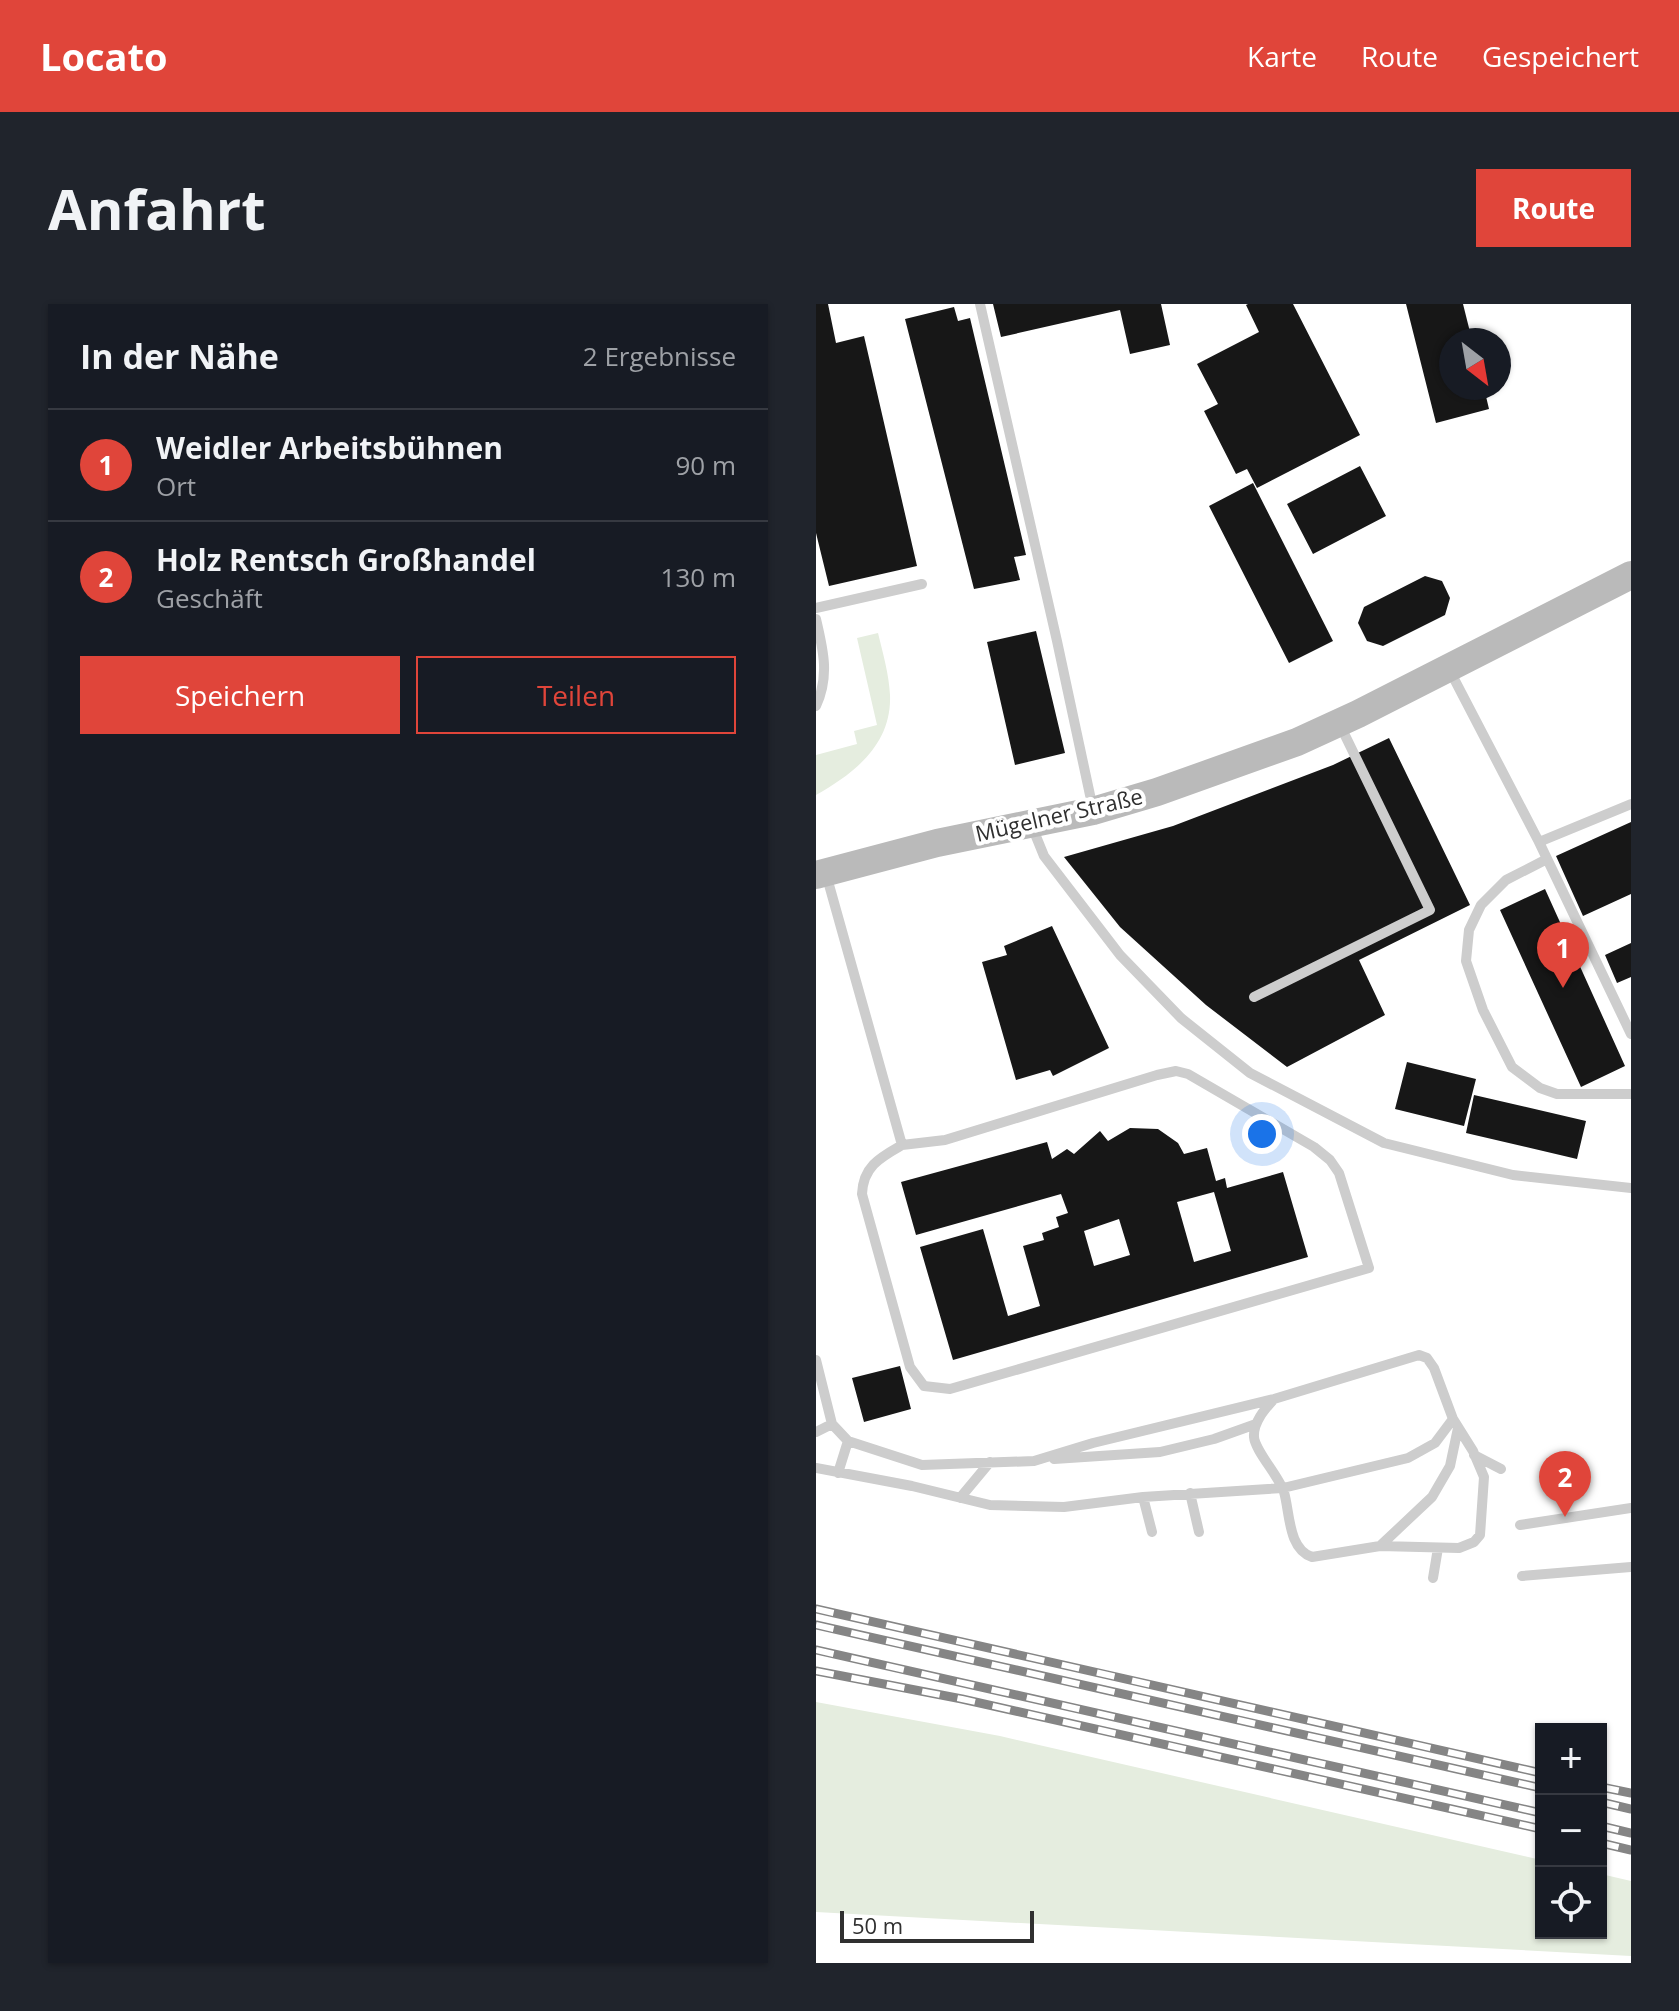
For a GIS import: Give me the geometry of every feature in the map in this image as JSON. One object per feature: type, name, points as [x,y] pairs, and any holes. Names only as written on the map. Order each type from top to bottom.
[{"type":"street","name":"Mügelner Straße","points":[[821,873],[937,843],[1093,811],[1157,792],[1297,742],[1631,575]]},
{"type":"lane","points":[[980,304],[1093,811]]},
{"type":"lane","points":[[816,608],[922,584]]},
{"type":"lane","points":[[816,619],[825,666],[821,695],[816,706]]},
{"type":"lane","points":[[1449,668],[1539,842],[1631,1034]]},
{"type":"lane","points":[[1254,997],[1430,910],[1339,723]]},
{"type":"lane","points":[[1539,842],[1631,804]]},
{"type":"lane","points":[[1031,824],[1044,856],[1120,955],[1181,1018],[1250,1073],[1384,1143],[1513,1175],[1631,1188]]},
{"type":"lane","points":[[1547,859],[1506,880],[1481,905],[1469,930],[1466,961],[1483,1010],[1512,1067],[1540,1088],[1557,1094],[1631,1094]]},
{"type":"lane","points":[[821,873],[902,1145]]},
{"type":"lane","points":[[1176,1071],[1188,1074],[1314,1147],[1330,1160],[1339,1173],[1369,1268],[950,1389],[924,1386],[910,1367],[862,1194],[862,1181],[868,1170],[878,1159],[902,1145],[945,1140],[1157,1075],[1176,1071]]},
{"type":"lane","points":[[1034,1461],[1109,1439],[1274,1399],[1419,1355],[1427,1358],[1434,1368],[1456,1424],[1484,1477],[1480,1535],[1474,1542],[1459,1548],[1380,1546],[1312,1557],[1303,1554],[1296,1545],[1283,1488],[1254,1439],[1256,1424],[1274,1399]]},
{"type":"lane","points":[[816,1360],[832,1424],[848,1441],[922,1465],[1160,1452],[1214,1439],[1256,1424]]},
{"type":"lane","points":[[816,1432],[832,1424]]},
{"type":"lane","points":[[816,1468],[990,1505],[1064,1507],[1143,1497],[1283,1488],[1408,1458],[1435,1443],[1456,1424]]},
{"type":"lane","points":[[1380,1546],[1432,1497],[1450,1466],[1456,1424]]},
{"type":"lane","points":[[838,1473],[848,1441]]},
{"type":"lane","points":[[1474,1455],[1501,1469]]},
{"type":"lane","points":[[960,1498],[990,1462]]},
{"type":"lane","points":[[1190,1493],[1199,1532]]},
{"type":"lane","points":[[1143,1497],[1152,1532]]},
{"type":"lane","points":[[1520,1525],[1631,1508]]},
{"type":"lane","points":[[1433,1578],[1438,1548]]},
{"type":"lane","points":[[1522,1576],[1631,1567]]},
{"type":"shaded area","points":[[878,633],[890,695],[885,728],[878,742],[857,767],[816,795],[816,755],[857,744],[854,731],[877,725],[857,638]]},
{"type":"shaded area","points":[[816,1702],[1000,1736],[1535,1859],[1535,1939],[1607,1939],[1607,1875],[1631,1881],[1631,1956],[816,1912]]},
{"type":"building","points":[[816,304],[828,304],[836,343],[864,336],[917,566],[829,586],[816,533]]},
{"type":"building","points":[[993,304],[1161,304],[1170,345],[1130,354],[1120,310],[1001,337]]},
{"type":"building","points":[[1248,304],[1293,304],[1360,435],[1257,488],[1247,469],[1236,474],[1204,411],[1218,404],[1197,364],[1259,332]]},
{"type":"building","points":[[1406,304],[1463,304],[1469,328],[1439,328],[1439,400],[1487,400],[1489,409],[1436,423]]},
{"type":"building","points":[[954,307],[958,321],[970,318],[1026,555],[1014,557],[1020,580],[974,589],[905,319]]},
{"type":"building","points":[[1360,466],[1386,516],[1313,554],[1287,504]]},
{"type":"building","points":[[1253,483],[1333,641],[1289,663],[1209,506]]},
{"type":"building","points":[[1425,576],[1442,581],[1450,598],[1445,615],[1383,646],[1367,641],[1358,623],[1364,607]]},
{"type":"building","points":[[1036,631],[1065,753],[1015,765],[987,642]]},
{"type":"building","points":[[1389,738],[1470,905],[1359,960],[1385,1015],[1287,1067],[1206,1005],[1120,927],[1064,857],[1173,826],[1333,765]]},
{"type":"building","points":[[1631,822],[1631,894],[1583,916],[1556,856]]},
{"type":"building","points":[[1545,889],[1625,1066],[1581,1087],[1500,910]]},
{"type":"building","points":[[1052,926],[1109,1048],[1053,1076],[1050,1070],[1016,1080],[982,962],[1007,955],[1004,946]]},
{"type":"building","points":[[1631,943],[1631,977],[1617,983],[1605,955]]},
{"type":"building","points":[[1407,1062],[1476,1079],[1464,1126],[1395,1109]]},
{"type":"building","points":[[1474,1095],[1586,1121],[1577,1159],[1466,1133]]},
{"type":"building","points":[[1130,1128],[1158,1129],[1178,1143],[1184,1154],[1207,1148],[1216,1181],[1225,1178],[1227,1188],[1283,1172],[1308,1257],[953,1360],[920,1247],[983,1229],[1008,1316],[1040,1306],[1023,1246],[1044,1240],[1042,1233],[1059,1227],[1056,1217],[1068,1213],[1061,1194],[916,1235],[901,1182],[1047,1142],[1052,1159],[1067,1149],[1074,1154],[1100,1131],[1108,1141]],"holes":[[[1214,1192],[1231,1251],[1194,1262],[1177,1202]],[[1119,1219],[1130,1255],[1094,1266],[1084,1231]]]},
{"type":"building","points":[[900,1366],[911,1409],[864,1422],[852,1378]]},
{"type":"railway","points":[[816,1609],[1535,1772]]},
{"type":"railway","points":[[816,1625],[1535,1787]]},
{"type":"railway","points":[[816,1650],[1535,1812]]},
{"type":"railway","points":[[816,1671],[962,1699],[1535,1828]]},
{"type":"railway","points":[[1607,1788],[1631,1793]]},
{"type":"railway","points":[[1607,1803],[1631,1809]]},
{"type":"railway","points":[[1607,1827],[1631,1833]]},
{"type":"railway","points":[[1607,1844],[1631,1850]]},
{"type":"place","name":"Weidler Arbeitsbühnen","points":[[1563,988]]},
{"type":"place","name":"Holz Rentsch Großhandel","points":[[1565,1517]]}]
